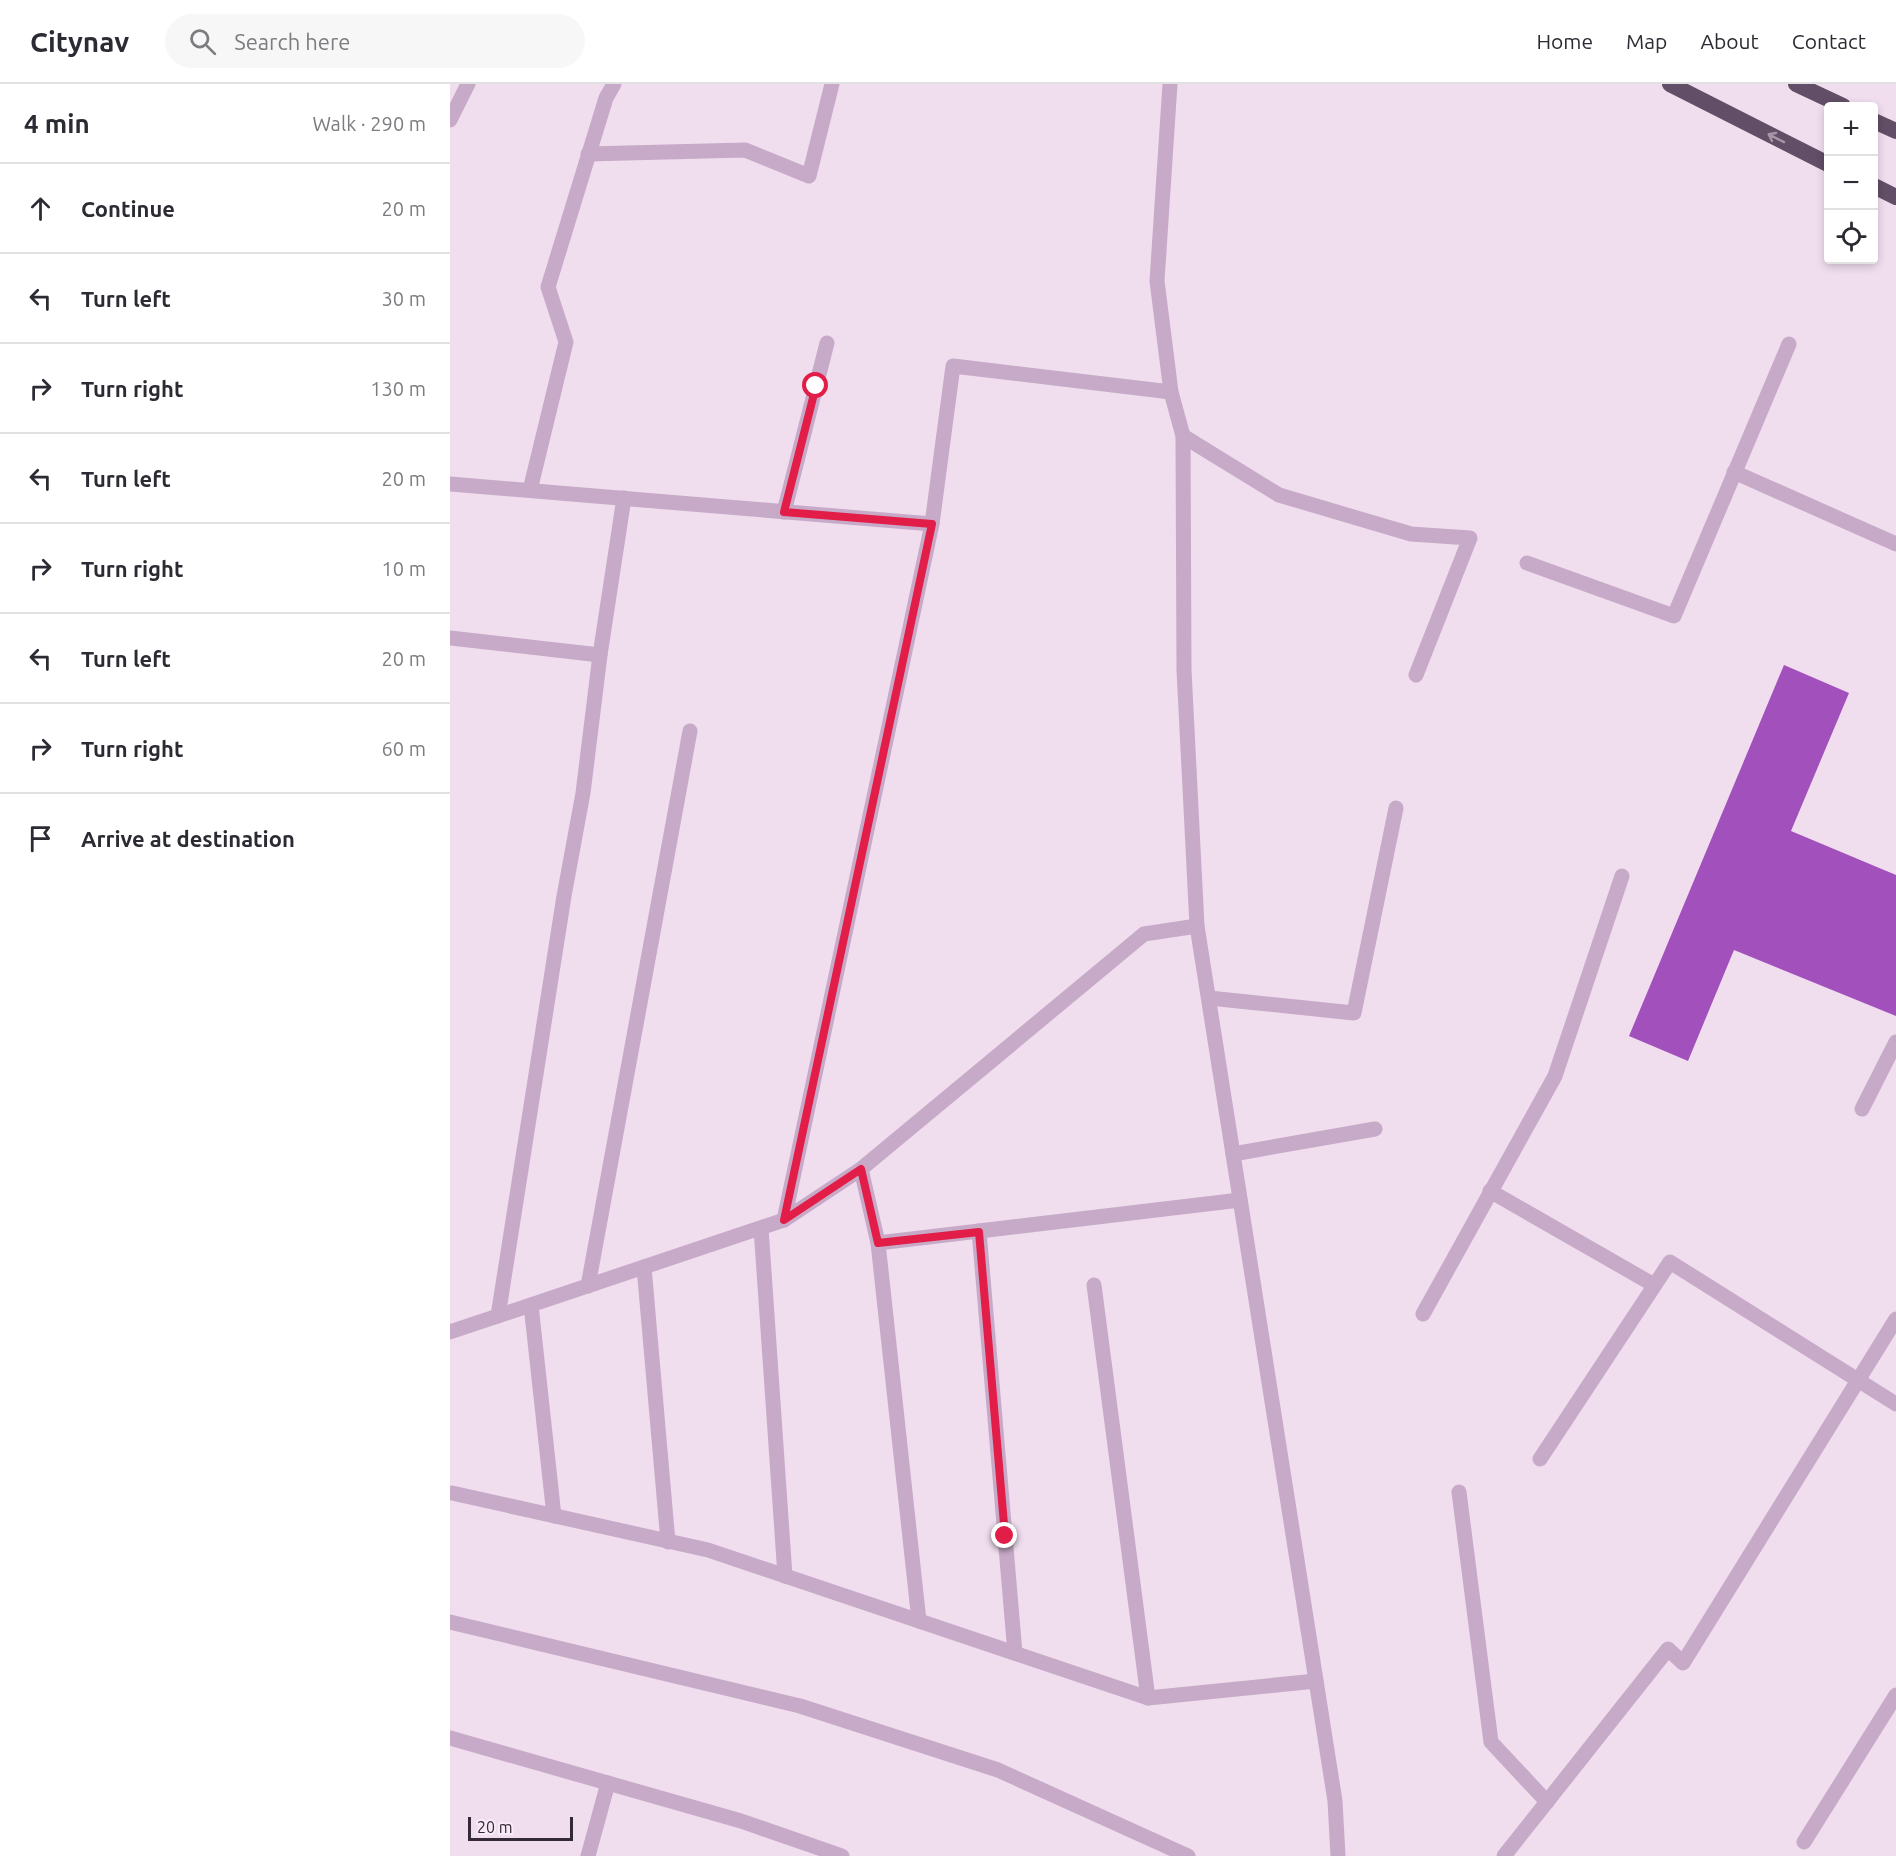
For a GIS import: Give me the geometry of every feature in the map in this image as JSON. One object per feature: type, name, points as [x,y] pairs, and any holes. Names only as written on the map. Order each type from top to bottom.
[{"type":"highway","points":[[1670,84],[1824,162]]},
{"type":"highway","points":[[1796,84],[1834,102]]},
{"type":"highway","points":[[1878,123],[1896,131]]},
{"type":"highway","points":[[1878,188],[1896,197]]},
{"type":"street","points":[[452,113],[468,84]]},
{"type":"street","points":[[530,490],[566,342],[548,287],[588,153],[606,98],[614,84]]},
{"type":"street","points":[[588,153],[745,150],[809,176],[832,84]]},
{"type":"street","points":[[1170,84],[1157,281],[1171,392],[1183,436],[1184,670],[1197,926],[1335,1801],[1338,1856]]},
{"type":"street","points":[[784,512],[827,344]]},
{"type":"street","points":[[1527,563],[1674,616],[1789,344]]},
{"type":"street","points":[[784,1220],[932,524],[953,366],[1171,392]]},
{"type":"street","points":[[1183,436],[1279,495],[1411,534],[1470,538],[1416,675]]},
{"type":"street","points":[[1734,472],[1896,543]]},
{"type":"street","points":[[450,484],[932,524]]},
{"type":"street","points":[[498,1316],[564,896],[583,793],[600,655],[624,498]]},
{"type":"street","points":[[450,638],[600,655]]},
{"type":"street","points":[[588,1286],[690,731]]},
{"type":"street","points":[[1209,998],[1354,1013],[1396,808]]},
{"type":"street","points":[[1424,1314],[1555,1076],[1622,876]]},
{"type":"street","points":[[450,1332],[784,1220],[861,1169],[1144,934],[1197,926]]},
{"type":"street","points":[[1862,1109],[1896,1042]]},
{"type":"street","points":[[1233,1154],[1375,1129]]},
{"type":"street","points":[[861,1169],[878,1243],[919,1621]]},
{"type":"street","points":[[1490,1191],[1654,1285]]},
{"type":"street","points":[[878,1243],[1240,1200]]},
{"type":"street","points":[[761,1228],[785,1576]]},
{"type":"street","points":[[979,1232],[1016,1653]]},
{"type":"street","points":[[1540,1459],[1670,1262],[1896,1404]]},
{"type":"street","points":[[644,1267],[669,1542]]},
{"type":"street","points":[[1094,1285],[1148,1698]]},
{"type":"street","points":[[531,1305],[554,1516]]},
{"type":"street","points":[[1504,1856],[1668,1649],[1683,1663],[1896,1319]]},
{"type":"street","points":[[1459,1492],[1491,1742],[1547,1802]]},
{"type":"street","points":[[452,1493],[708,1550],[1148,1698],[1316,1681]]},
{"type":"street","points":[[450,1622],[800,1706],[998,1770],[1188,1856]]},
{"type":"street","points":[[1804,1842],[1896,1695]]},
{"type":"street","points":[[450,1738],[741,1821],[842,1856]]},
{"type":"street","points":[[588,1856],[608,1783]]},
{"type":"building","points":[[1784,665],[1849,693],[1791,831],[1896,875],[1896,1016],[1734,950],[1688,1061],[1629,1036]]},
{"type":"route","points":[[816,386],[784,512],[932,524],[784,1220],[861,1169],[878,1243],[979,1232],[1005,1536]]}]
